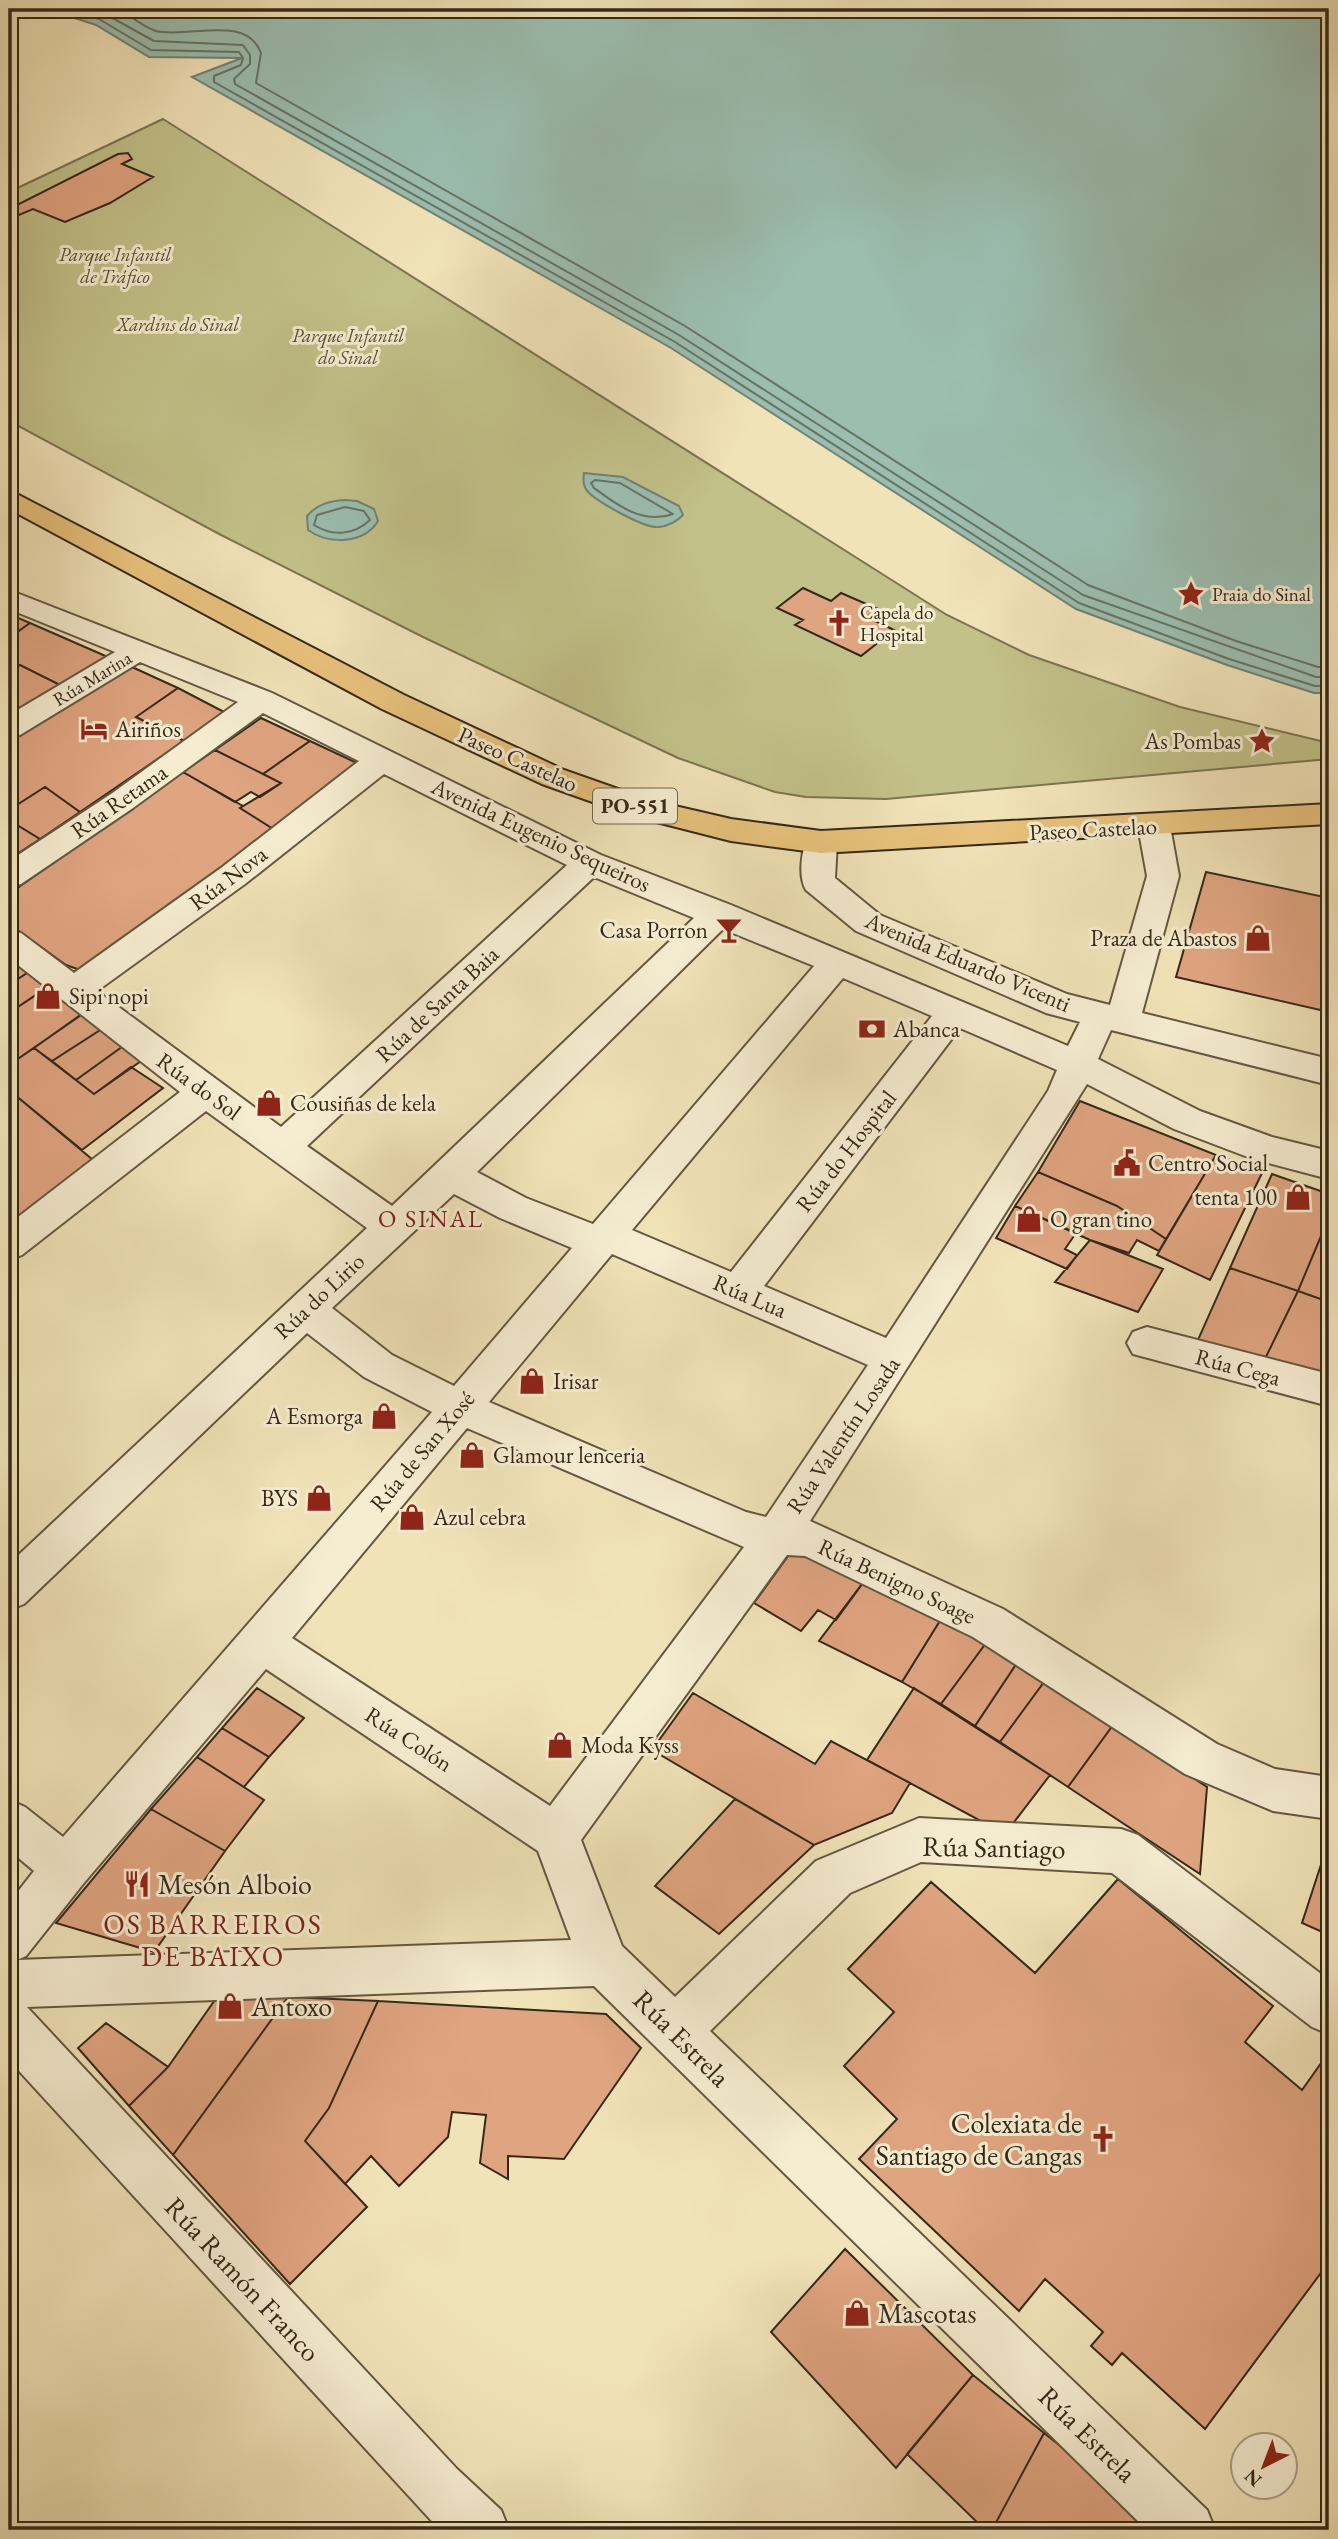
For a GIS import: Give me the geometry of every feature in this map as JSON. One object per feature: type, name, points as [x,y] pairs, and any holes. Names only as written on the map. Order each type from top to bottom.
[{"type":"main road","name":"Paseo Castelao","points":[[9,498],[393,702],[553,777],[653,811],[731,830],[821,842],[1154,826],[1329,814]]},
{"type":"street","name":"Avenida Eugenio Sequeiros","points":[[9,599],[261,700],[590,863],[719,913],[1077,1064],[1187,1120],[1266,1149],[1329,1166]]},
{"type":"street","name":"Rúa Marina","points":[[9,728],[140,650]]},
{"type":"street","name":"Rúa Retama","points":[[9,876],[122,801],[261,700]]},
{"type":"street","name":"Rúa Nova","points":[[72,992],[233,876],[381,760]]},
{"type":"street","name":"Rúa Valentín Losada","points":[[556,1836],[776,1537],[1064,1095],[1077,1064],[1112,1017],[1163,876],[1154,826]]},
{"type":"street","name":"Avenida Eduardo Vicenti","points":[[821,842],[818,882],[868,923],[1058,1004],[1329,1072]]},
{"type":"street","name":"Rúa de Santa Baia","points":[[284,1146],[590,863]]},
{"type":"street","name":"Rúa do Lirio","points":[[9,1591],[305,1309],[452,1175],[719,913]]},
{"type":"street","name":"Rúa do Sol","points":[[9,942],[205,1093],[284,1146],[393,1227]]},
{"type":"street","name":"Rúa de San Xosé","points":[[9,1940],[66,1868],[262,1642],[837,962]]},
{"type":"street","name":"Rúa do Hospital","points":[[738,1291],[954,1012]]},
{"type":"street","points":[[9,1245],[205,1093]]},
{"type":"street","name":"Rúa Lua","points":[[452,1175],[513,1208],[738,1291],[894,1359]]},
{"type":"street","name":"Rúa Benigno Soage","points":[[305,1309],[378,1366],[459,1407],[740,1528],[776,1537],[803,1537],[816,1541],[988,1623],[1201,1759],[1273,1790],[1329,1798]]},
{"type":"street","name":"Rúa Cega","points":[[1147,1343],[1329,1390]]},
{"type":"street","name":"Rúa Colón","points":[[262,1642],[556,1836]]},
{"type":"street","points":[[9,1822],[66,1868]]},
{"type":"street","points":[[9,1984],[604,1962],[556,1836]]},
{"type":"street","name":"Rúa Santiago","points":[[674,2032],[833,1877],[919,1840],[1121,1851],[1329,2010]]},
{"type":"street","name":"Rúa Estrela","points":[[604,1962],[1187,2530]]},
{"type":"street","name":"Rúa Ramón Franco","points":[[9,2024],[437,2489],[481,2530]]},
{"type":"green space","name":"Xardíns do Sinal","points":[[163,119],[947,615],[1029,655],[1180,707],[1329,743],[1329,759],[886,799],[806,797],[775,792],[678,758],[423,637],[221,535],[9,421],[9,192]]},
{"type":"water","points":[[47,9],[1329,9],[1329,693],[1314,693],[1227,665],[1076,609],[671,348],[192,77],[242,58],[149,57],[96,25]]},
{"type":"water","points":[[584,473],[623,477],[679,506],[683,515],[666,526],[659,527],[634,520],[589,493],[584,484]]},
{"type":"water","points":[[357,501],[374,509],[378,521],[372,529],[346,540],[326,538],[308,530],[307,516],[311,512],[324,504]]},
{"type":"building","points":[[128,153],[132,159],[122,164],[153,177],[110,203],[65,222],[33,209],[19,215],[9,212],[11,208],[118,154]]},
{"type":"building","name":"Capela do Hospital","points":[[803,588],[831,601],[841,593],[878,609],[867,617],[894,630],[861,656],[795,625],[803,620],[777,608]]},
{"type":"building","points":[[9,614],[30,623],[9,638]]},
{"type":"building","points":[[30,623],[110,658],[62,686],[20,665],[9,671],[9,638]]},
{"type":"building","points":[[20,665],[62,686],[11,716],[9,671]]},
{"type":"building","name":"Airiños","points":[[132,667],[178,688],[136,717],[184,741],[80,812],[45,787],[9,810],[9,741]]},
{"type":"building","points":[[178,688],[224,712],[184,741],[136,717]]},
{"type":"building","points":[[261,718],[310,741],[263,774],[215,750]]},
{"type":"building","points":[[310,741],[359,764],[278,832],[240,808],[281,783],[263,774]]},
{"type":"building","points":[[215,750],[281,783],[260,797],[251,792],[235,802],[183,772]]},
{"type":"building","points":[[183,772],[243,806],[240,808],[278,832],[80,970],[66,965],[9,924],[9,894]]},
{"type":"building","points":[[45,787],[80,812],[40,839],[9,820],[9,810]]},
{"type":"building","points":[[9,820],[40,839],[14,856],[9,853]]},
{"type":"building","name":"Praza de Abastos","points":[[1206,872],[1329,898],[1329,1012],[1176,977]]},
{"type":"building","points":[[9,955],[30,971],[9,985]]},
{"type":"building","points":[[30,971],[51,985],[9,1013],[9,985]]},
{"type":"building","points":[[46,988],[84,1013],[9,1065],[9,1013]]},
{"type":"building","points":[[86,1011],[105,1027],[52,1061],[34,1048]]},
{"type":"building","points":[[105,1027],[126,1044],[76,1080],[52,1061]]},
{"type":"building","points":[[126,1044],[144,1059],[94,1094],[76,1080]]},
{"type":"building","points":[[34,1048],[94,1094],[131,1067],[163,1088],[82,1150],[9,1090],[9,1065]]},
{"type":"building","points":[[9,1090],[99,1165],[9,1231]]},
{"type":"building","name":"Centro Social","points":[[1080,1101],[1216,1155],[1166,1239],[1117,1206],[1038,1172]]},
{"type":"building","points":[[1216,1155],[1263,1171],[1210,1280],[1157,1255]]},
{"type":"building","points":[[1038,1172],[1117,1206],[1166,1239],[1159,1251],[1137,1240],[1129,1253],[1090,1240],[1015,1206]]},
{"type":"building","points":[[1272,1174],[1329,1194],[1329,1217],[1298,1291],[1230,1268]]},
{"type":"building","points":[[1015,1206],[1076,1233],[1065,1249],[1077,1255],[1067,1269],[996,1238]]},
{"type":"building","points":[[1329,1217],[1329,1302],[1298,1291]]},
{"type":"building","points":[[1090,1240],[1163,1269],[1138,1312],[1055,1282]]},
{"type":"building","points":[[1230,1268],[1298,1291],[1264,1361],[1197,1342]]},
{"type":"building","points":[[1298,1291],[1329,1302],[1329,1378],[1264,1361]]},
{"type":"building","points":[[796,1545],[865,1580],[836,1620],[818,1610],[801,1631],[754,1603]]},
{"type":"building","points":[[865,1580],[943,1616],[902,1682],[819,1641]]},
{"type":"building","points":[[943,1616],[986,1643],[941,1704],[902,1682]]},
{"type":"building","points":[[986,1643],[1017,1663],[975,1726],[941,1704]]},
{"type":"building","points":[[1017,1663],[1044,1682],[1000,1742],[975,1726]]},
{"type":"building","points":[[1044,1682],[1113,1725],[1068,1787],[1000,1742]]},
{"type":"building","points":[[257,1688],[304,1718],[269,1757],[222,1728]]},
{"type":"building","points":[[914,1688],[1050,1775],[1005,1834],[867,1760]]},
{"type":"building","points":[[693,1693],[815,1764],[831,1741],[910,1783],[892,1813],[814,1845],[652,1750]]},
{"type":"building","points":[[1113,1725],[1207,1787],[1200,1874],[1068,1787]]},
{"type":"building","points":[[222,1728],[269,1757],[244,1787],[197,1757]]},
{"type":"building","points":[[197,1757],[264,1800],[225,1851],[151,1809]]},
{"type":"building","points":[[735,1799],[814,1845],[719,1934],[655,1886]]},
{"type":"building","points":[[151,1809],[225,1851],[154,1952],[56,1923]]},
{"type":"building","points":[[1329,1840],[1329,1935],[1302,1923]]},
{"type":"building","name":"Colexiata de Santiago de Cangas","points":[[1118,1879],[1273,2006],[1245,2042],[1302,2090],[1329,2052],[1329,2262],[1205,2429],[1122,2353],[1112,2365],[1091,2346],[1103,2332],[1045,2279],[1019,2311],[859,2159],[897,2119],[844,2066],[894,2012],[848,1969],[931,1882],[1035,1973]]},
{"type":"building","points":[[217,1997],[288,1997],[173,2155],[129,2106],[168,2067]]},
{"type":"building","points":[[288,1997],[378,2001],[329,2108],[305,2141],[367,2207],[290,2284],[173,2155]]},
{"type":"building","points":[[378,2001],[606,2014],[641,2048],[564,2159],[508,2156],[508,2179],[480,2163],[486,2115],[452,2112],[448,2137],[399,2186],[371,2156],[345,2184],[305,2141],[329,2108]]},
{"type":"building","points":[[106,2023],[168,2067],[129,2106],[78,2048]]},
{"type":"building","points":[[845,2249],[973,2375],[896,2468],[771,2332]]},
{"type":"building","points":[[973,2375],[1044,2433],[992,2530],[985,2530],[907,2454]]},
{"type":"building","points":[[1044,2433],[1166,2530],[992,2530]]},
{"type":"place","name":"Praia do Sinal","points":[[1191,594]]},
{"type":"place","name":"Capela do Hospital","points":[[839,623]]},
{"type":"place","name":"Airiños","points":[[94,729]]},
{"type":"place","name":"As Pombas","points":[[1262,741]]},
{"type":"place","name":"Casa Porron","points":[[729,930]]},
{"type":"place","name":"Praza de Abastos","points":[[1258,938]]},
{"type":"place","name":"Sipi nopi","points":[[48,996]]},
{"type":"place","name":"Abanca","points":[[872,1029]]},
{"type":"place","name":"Cousiñas de kela","points":[[269,1103]]},
{"type":"place","name":"Centro Social","points":[[1127,1163]]},
{"type":"place","name":"tenta 100","points":[[1298,1197]]},
{"type":"place","name":"O gran tino","points":[[1029,1219]]},
{"type":"place","name":"Irisar","points":[[532,1381]]},
{"type":"place","name":"A Esmorga","points":[[384,1416]]},
{"type":"place","name":"Glamour lenceria","points":[[472,1455]]},
{"type":"place","name":"BYS","points":[[319,1498]]},
{"type":"place","name":"Azul cebra","points":[[412,1517]]},
{"type":"place","name":"Moda Kyss","points":[[560,1745]]},
{"type":"place","name":"Mesón Alboio","points":[[137,1884]]},
{"type":"place","name":"Antoxo","points":[[230,2006]]},
{"type":"place","name":"Colexiata de Santiago de Cangas","points":[[1103,2139]]},
{"type":"place","name":"Mascotas","points":[[857,2313]]},
{"type":"district","name":"O SINAL","points":[[431,1219]]},
{"type":"district","name":"OS BARREIROS DE BAIXO","points":[[213,1940]]},
{"type":"park label","name":"Parque Infantil de Tráfico","points":[[115,265]]},
{"type":"park label","name":"Parque Infantil do Sinal","points":[[348,346]]}]
